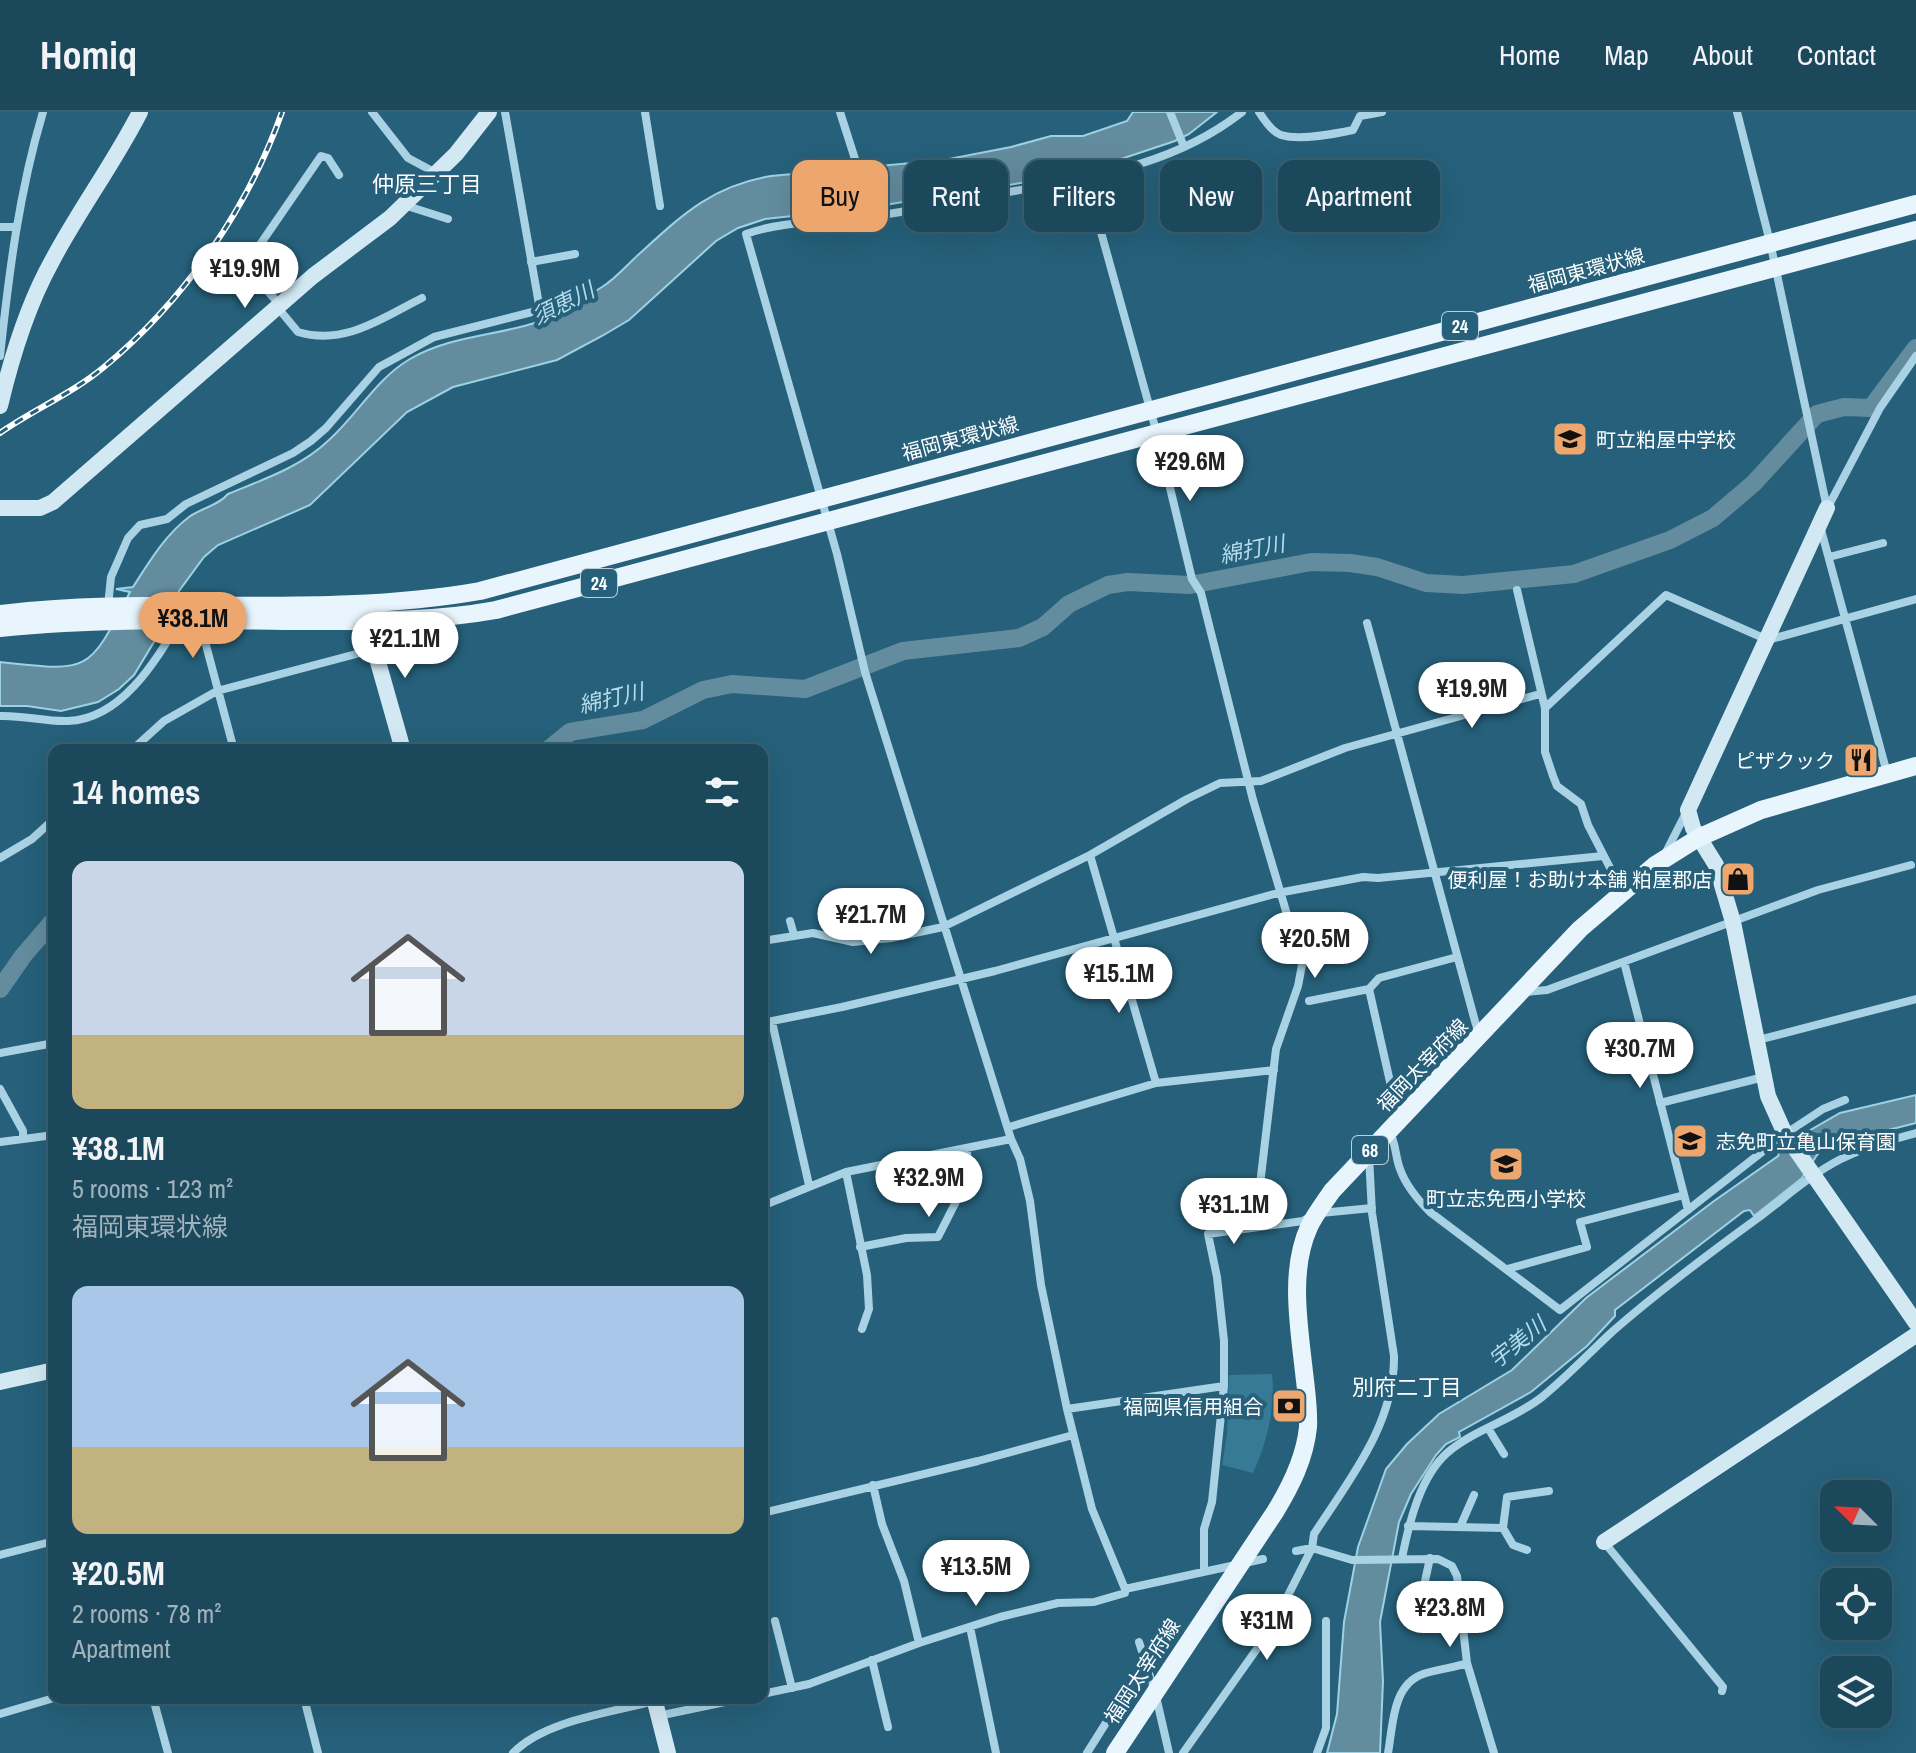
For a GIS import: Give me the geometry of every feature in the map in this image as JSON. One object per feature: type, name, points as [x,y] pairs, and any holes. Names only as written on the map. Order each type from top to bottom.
[{"type":"main road","name":"福岡東環状線","points":[[0,628],[180,612],[201,621],[365,612],[480,591],[1916,204]]},
{"type":"main road","name":"福岡東環状線","points":[[0,614],[108,606],[180,612],[467,615],[496,610],[1916,230]]},
{"type":"main road","name":"福岡太宰府線","points":[[1115,1753],[1288,1491],[1302,1458],[1308,1428],[1308,1403],[1298,1312],[1298,1279],[1303,1244],[1316,1213],[1369,1151],[1580,929],[1655,865],[1698,838],[1761,810],[1916,766]]},
{"type":"street","points":[[0,406],[11,333],[5,268],[26,169],[43,112]]},
{"type":"street","points":[[0,356],[52,260],[140,112]]},
{"type":"street","points":[[372,112],[408,158],[436,173]]},
{"type":"street","points":[[0,508],[40,508],[53,502],[313,276],[404,205],[456,154],[489,112]]},
{"type":"street","points":[[108,606],[111,577],[134,530],[140,525],[167,519],[186,504],[293,453],[326,428],[379,367],[434,337],[540,310],[505,112]]},
{"type":"street","points":[[645,112],[660,206]]},
{"type":"street","points":[[840,112],[855,160]]},
{"type":"street","points":[[1170,112],[1184,145]]},
{"type":"street","points":[[1144,164],[1213,132],[1242,112]]},
{"type":"street","points":[[1259,112],[1276,133],[1283,136],[1327,136],[1353,130],[1360,116],[1382,112]]},
{"type":"street","points":[[1737,112],[1770,242],[1827,508]]},
{"type":"street","points":[[246,265],[321,156],[328,158],[339,175]]},
{"type":"street","points":[[888,210],[1024,188]]},
{"type":"street","points":[[404,205],[448,219]]},
{"type":"street","points":[[768,1693],[809,1684],[970,1627],[1058,1603],[1094,1602],[1125,1593],[1092,1509],[1073,1435],[1041,1285],[1030,1201],[1020,1159],[943,927],[865,672],[827,522],[746,234],[792,223]]},
{"type":"street","points":[[0,227],[16,227]]},
{"type":"street","points":[[1101,232],[1151,411],[1192,579],[1201,593],[1278,893],[1302,965],[1276,1049],[1255,1227]]},
{"type":"street","points":[[531,262],[575,254]]},
{"type":"street","points":[[236,255],[298,332],[337,336],[364,330],[402,306],[422,298]]},
{"type":"street","points":[[1655,865],[1669,847],[1688,810],[1827,508],[1880,408],[1916,356]]},
{"type":"street","points":[[1820,525],[1887,773]]},
{"type":"street","points":[[1829,557],[1883,543]]},
{"type":"street","points":[[1517,590],[1545,708],[1545,752],[1553,776],[1557,786],[1581,804],[1603,856],[1623,891]]},
{"type":"street","points":[[1545,708],[1666,595],[1768,640],[1916,599]]},
{"type":"street","points":[[0,716],[24,715],[68,721],[94,715],[118,701],[154,664],[180,612]]},
{"type":"street","points":[[365,612],[401,744]]},
{"type":"street","points":[[201,621],[232,744]]},
{"type":"street","points":[[1367,623],[1479,1037]]},
{"type":"street","points":[[139,744],[164,721],[217,691],[376,649]]},
{"type":"street","points":[[768,940],[813,933],[853,942],[943,927],[1090,855],[1220,783],[1261,781],[1345,748],[1540,694]]},
{"type":"street","points":[[1688,810],[1698,838],[1716,865],[1733,922],[1768,1096],[1785,1134],[1916,1323]]},
{"type":"street","points":[[0,858],[32,839],[48,824]]},
{"type":"street","points":[[1090,855],[1156,1083]]},
{"type":"street","points":[[768,1022],[995,971],[1278,893],[1363,877],[1603,856]]},
{"type":"street","points":[[1520,992],[1547,990],[1818,890],[1911,865]]},
{"type":"street","points":[[790,921],[794,935]]},
{"type":"street","points":[[1309,1001],[1369,989],[1379,978],[1457,957]]},
{"type":"street","points":[[1624,962],[1688,1210]]},
{"type":"street","points":[[1369,989],[1400,1170],[1413,1195],[1430,1212],[1560,1310],[1785,1134],[1823,1109],[1845,1100]]},
{"type":"street","points":[[1758,1040],[1916,999]]},
{"type":"street","points":[[772,1022],[809,1185]]},
{"type":"street","points":[[0,1053],[48,1044]]},
{"type":"street","points":[[1009,1127],[1156,1083],[1274,1070]]},
{"type":"street","points":[[1660,1103],[1764,1077]]},
{"type":"street","points":[[0,1089],[23,1131],[23,1137]]},
{"type":"street","points":[[1400,1558],[1422,1491],[1447,1453],[1530,1406],[1571,1373],[1612,1332],[1812,1173],[1864,1148],[1916,1133]]},
{"type":"street","points":[[0,1142],[48,1135]]},
{"type":"street","points":[[768,1203],[846,1172],[1011,1139]]},
{"type":"street","points":[[860,1247],[906,1238],[938,1237],[968,1178],[967,1149]]},
{"type":"street","points":[[1183,1753],[1271,1629],[1312,1548],[1314,1534],[1370,1448],[1394,1372],[1372,1208],[1369,1151]]},
{"type":"street","points":[[846,1172],[867,1275],[869,1309],[862,1329]]},
{"type":"street","points":[[1507,1269],[1587,1247],[1580,1222],[1684,1195]]},
{"type":"street","points":[[1204,1571],[1204,1529],[1212,1502],[1224,1386],[1224,1341],[1217,1277],[1208,1234],[1303,1221],[1316,1213],[1372,1208]]},
{"type":"street","points":[[1722,1691],[1723,1687],[1604,1542],[1916,1335]]},
{"type":"street","points":[[0,1382],[48,1371]]},
{"type":"street","points":[[1067,1409],[1224,1386]]},
{"type":"street","points":[[1488,1428],[1504,1454]]},
{"type":"street","points":[[768,1511],[1073,1435]]},
{"type":"street","points":[[873,1485],[882,1524],[904,1581],[919,1643]]},
{"type":"street","points":[[1527,1550],[1513,1545],[1503,1528],[1507,1497],[1549,1491]]},
{"type":"street","points":[[1460,1527],[1474,1495]]},
{"type":"street","points":[[1408,1526],[1503,1528]]},
{"type":"street","points":[[0,1555],[48,1543]]},
{"type":"street","points":[[1296,1551],[1312,1548],[1352,1560],[1430,1558],[1446,1561],[1452,1566],[1457,1576],[1467,1663],[1494,1753]]},
{"type":"street","points":[[1430,1558],[1417,1618],[1424,1628],[1464,1624]]},
{"type":"street","points":[[1125,1589],[1263,1559]]},
{"type":"street","points":[[775,1621],[792,1688]]},
{"type":"street","points":[[1317,1753],[1326,1728],[1326,1621]]},
{"type":"street","points":[[970,1627],[996,1753]]},
{"type":"street","points":[[1139,1642],[1155,1692],[1169,1753]]},
{"type":"street","points":[[872,1660],[888,1727]]},
{"type":"street","points":[[1087,1753],[1145,1661]]},
{"type":"street","points":[[1388,1753],[1396,1704],[1404,1688],[1421,1675],[1467,1663]]},
{"type":"street","points":[[0,1714],[48,1700]]},
{"type":"street","points":[[155,1704],[168,1753]]},
{"type":"street","points":[[306,1704],[318,1753]]},
{"type":"street","points":[[513,1753],[523,1743],[554,1727],[656,1705],[668,1753]]},
{"type":"shaded area","points":[[1133,112],[1217,112],[1175,141],[1118,160],[1024,160],[1024,182],[1008,185],[1008,160],[944,160],[1051,136],[1083,136],[1127,121]]},
{"type":"shaded area","points":[[904,164],[904,202],[888,204],[888,165]]},
{"type":"shaded area","points":[[792,174],[792,216],[765,219],[738,228],[716,241],[629,320],[557,360],[453,387],[407,412],[310,505],[218,545],[204,557],[179,591],[160,632],[134,675],[119,689],[98,702],[61,711],[0,706],[0,662],[53,667],[83,661],[105,639],[130,592],[116,589],[133,587],[158,549],[180,524],[228,494],[306,458],[339,430],[398,367],[440,345],[522,327],[563,311],[607,284],[698,205],[731,187],[771,176]]},
{"type":"shaded area","points":[[1916,1095],[1916,1123],[1841,1142],[1829,1149],[1826,1147],[1802,1178],[1754,1216],[1750,1210],[1744,1211],[1615,1310],[1615,1316],[1587,1346],[1531,1392],[1459,1432],[1460,1437],[1446,1444],[1436,1455],[1411,1494],[1399,1522],[1380,1622],[1383,1681],[1380,1753],[1327,1753],[1337,1714],[1344,1622],[1358,1547],[1386,1469],[1407,1444],[1439,1414],[1512,1370],[1586,1298],[1778,1156],[1781,1147],[1840,1113]]},
{"type":"shaded area","points":[[1272,1374],[1273,1399],[1269,1425],[1253,1473],[1222,1465],[1227,1434],[1229,1375]]},
{"type":"waterway","name":"綿打川","points":[[555,744],[570,732],[643,720],[703,690],[732,684],[805,689],[903,651],[1019,638],[1043,627],[1069,604],[1108,585],[1128,582],[1190,585],[1311,562],[1377,567],[1426,583],[1463,585],[1574,574],[1670,540],[1713,518],[1754,483],[1817,414],[1844,407],[1871,408],[1916,348]]},
{"type":"waterway","name":"綿打川","points":[[0,989],[48,927]]},
{"type":"railway","points":[[0,433],[92,376],[160,313],[210,252],[232,218],[268,148],[282,112]]},
{"type":"place","name":"町立粕屋中学校","points":[[1570,439]]},
{"type":"place","name":"ピザクック","points":[[1861,760]]},
{"type":"place","name":"便利屋！お助け本舗 粕屋郡店","points":[[1738,879]]},
{"type":"place","name":"志免町立亀山保育園","points":[[1690,1141]]},
{"type":"place","name":"町立志免西小学校","points":[[1506,1164]]},
{"type":"place","name":"福岡県信用組合","points":[[1289,1406]]},
{"type":"district","name":"仲原三丁目","points":[[427,184]]},
{"type":"district","name":"別府二丁目","points":[[1407,1387]]},
{"type":"water label","name":"須恵川","points":[[563,303]]},
{"type":"water label","name":"宇美川","points":[[1517,1342]]}]
